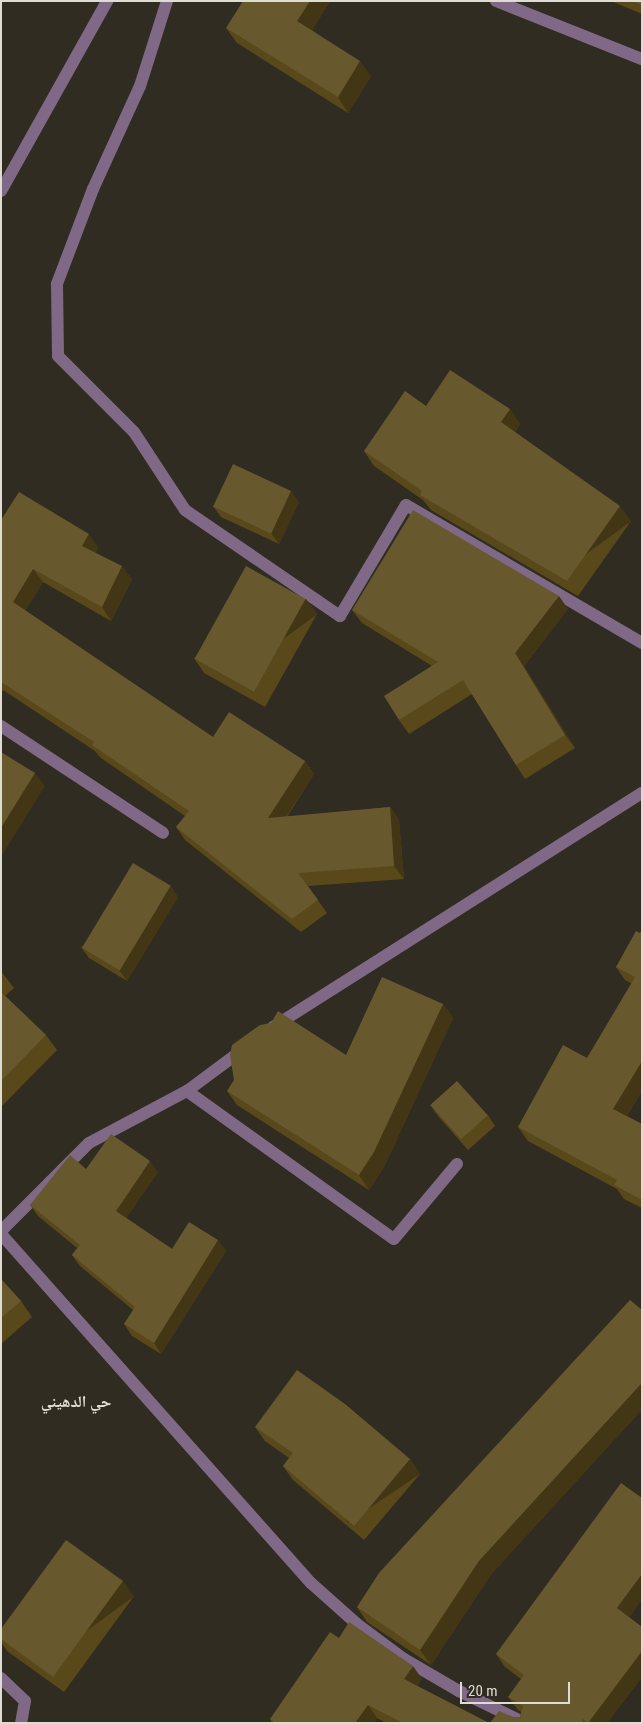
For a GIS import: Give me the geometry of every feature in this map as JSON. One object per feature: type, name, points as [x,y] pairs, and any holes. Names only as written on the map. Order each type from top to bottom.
[{"type":"street","points":[[1,191],[107,1]]},
{"type":"street","points":[[167,1],[140,86],[93,189],[57,284],[58,356],[134,432],[185,510],[340,616],[406,505],[637,640]]},
{"type":"street","points":[[496,1],[642,59]]},
{"type":"street","points":[[1,726],[163,833]]},
{"type":"street","points":[[525,1723],[458,1691],[404,1659],[357,1624],[311,1583],[1,1233],[89,1143],[187,1091],[259,1037],[642,793]]},
{"type":"street","points":[[187,1091],[394,1239],[457,1164]]},
{"type":"street","points":[[1,1678],[25,1701],[22,1723]]},
{"type":"building","points":[[243,1],[310,1],[297,21],[360,61],[338,97],[226,28]]},
{"type":"building","points":[[632,1],[642,1],[642,5]]},
{"type":"building","points":[[450,370],[510,409],[501,422],[620,506],[567,581],[420,495],[422,491],[364,451],[405,391],[426,406]]},
{"type":"building","points":[[233,464],[291,491],[271,534],[213,507]]},
{"type":"building","points":[[19,492],[89,534],[82,546],[122,566],[102,607],[33,569],[13,602],[213,737],[229,712],[305,761],[268,818],[390,807],[394,866],[298,873],[318,900],[292,919],[176,827],[189,811],[92,745],[94,742],[1,682],[1,520]]},
{"type":"building","points":[[413,510],[559,596],[515,653],[565,735],[516,765],[463,680],[399,720],[384,696],[438,662],[352,610]]},
{"type":"building","points":[[246,566],[305,599],[254,692],[195,659]]},
{"type":"building","points":[[1,752],[35,773],[1,828]]},
{"type":"building","points":[[133,863],[171,886],[120,971],[82,948]]},
{"type":"building","points":[[642,930],[642,1061],[613,1109],[642,1124],[642,1200],[614,1185],[617,1180],[518,1127],[563,1045],[587,1058],[635,977],[616,967],[636,931],[640,933]]},
{"type":"building","points":[[382,977],[443,1004],[374,1152],[359,1175],[227,1091],[234,1080],[230,1055],[232,1045],[260,1025],[271,1023],[278,1011],[346,1055]]},
{"type":"building","points":[[1,992],[46,1035],[1,1081]]},
{"type":"building","points":[[457,1081],[488,1115],[461,1139],[430,1105]]},
{"type":"building","points":[[111,1134],[150,1161],[116,1211],[172,1249],[189,1222],[218,1240],[154,1343],[124,1324],[135,1307],[72,1255],[80,1245],[30,1205],[70,1155],[86,1169]]},
{"type":"building","points":[[1,1279],[21,1301],[1,1318]]},
{"type":"building","points":[[630,1300],[642,1310],[642,1383],[479,1561],[420,1650],[357,1607],[379,1573]]},
{"type":"building","points":[[297,1370],[345,1404],[410,1459],[354,1526],[283,1466],[293,1453],[255,1427]]},
{"type":"building","points":[[621,1483],[642,1498],[642,1574],[617,1608],[642,1627],[642,1651],[588,1723],[583,1719],[581,1723],[490,1723],[499,1711],[513,1717],[520,1717],[523,1706],[508,1697],[524,1675],[496,1654]]},
{"type":"building","points":[[66,1540],[123,1581],[53,1677],[1,1639],[1,1629]]},
{"type":"building","points":[[349,1622],[413,1666],[404,1679],[489,1723],[403,1723],[368,1705],[355,1723],[275,1723],[270,1719],[330,1632],[339,1638]]},
{"type":"district","name":"حي الدهيني","points":[[76,1402]]}]
